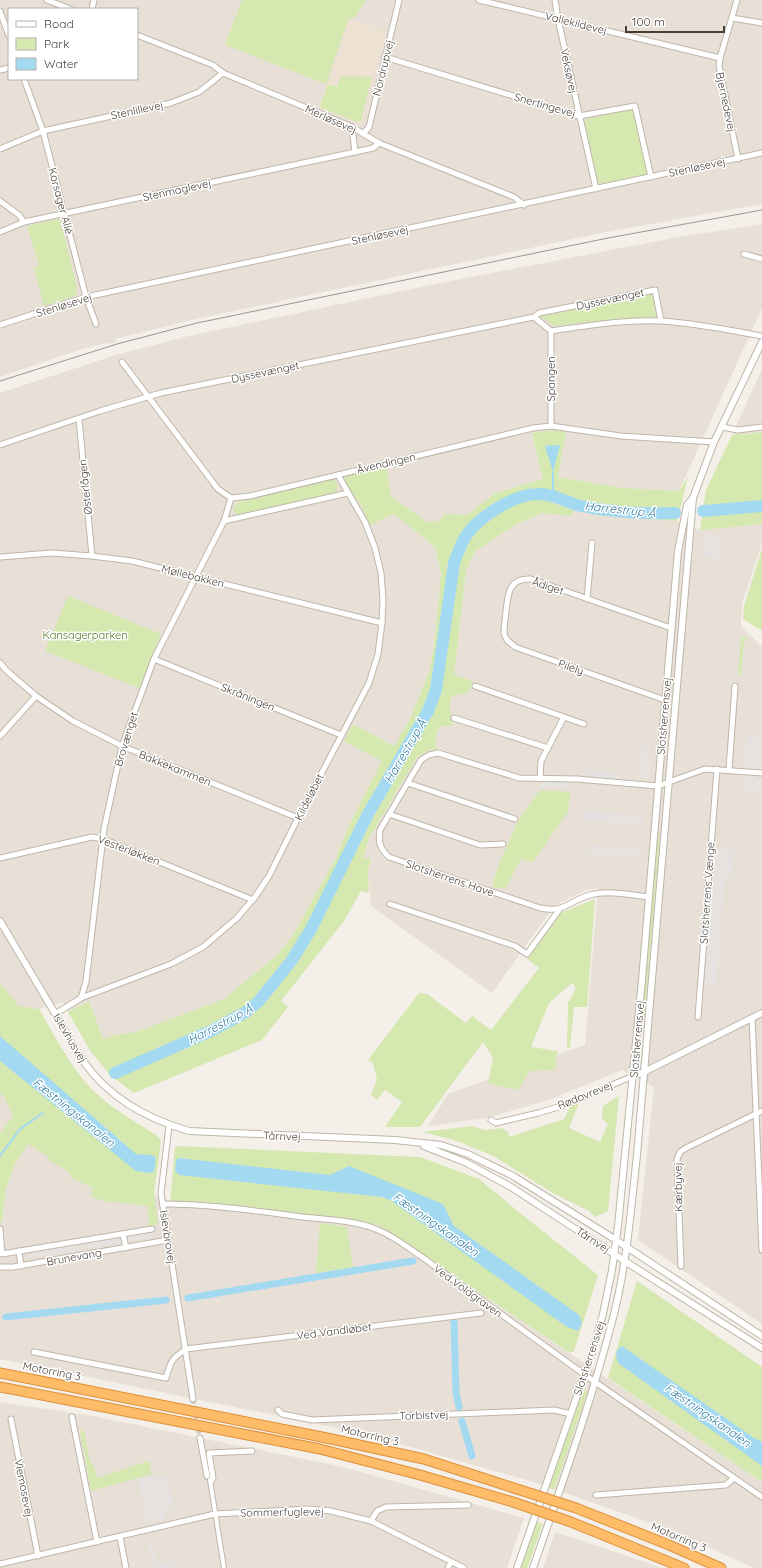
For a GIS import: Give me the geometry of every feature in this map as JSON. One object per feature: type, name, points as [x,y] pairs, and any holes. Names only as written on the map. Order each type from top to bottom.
[{"type":"highway","name":"Motorring 3","points":[[0,1373],[322,1436],[424,1460],[576,1508],[669,1545],[721,1568]]},
{"type":"highway","points":[[0,1387],[320,1449],[420,1475],[513,1502],[571,1522],[684,1568]]},
{"type":"street","points":[[47,0],[67,8]]},
{"type":"street","name":"Nordrupvej","points":[[363,134],[369,126],[399,0]]},
{"type":"street","name":"Vallekildevej","points":[[479,0],[720,58]]},
{"type":"street","name":"Veksøvej","points":[[555,0],[596,189]]},
{"type":"street","name":"Bjernedevej","points":[[738,0],[720,58],[719,66],[738,158]]},
{"type":"street","points":[[0,11],[8,33]]},
{"type":"street","points":[[732,18],[762,24]]},
{"type":"street","name":"Merløsevej","points":[[138,35],[213,65],[223,73],[352,127],[379,143],[514,197],[524,204]]},
{"type":"street","name":"Snertingevej","points":[[385,57],[579,116],[636,106],[652,177]]},
{"type":"street","name":"Stenlillevej","points":[[0,149],[43,131],[171,103],[199,92],[223,73]]},
{"type":"street","name":"Korsager Allé","points":[[24,80],[43,131],[86,297],[96,324]]},
{"type":"street","points":[[352,127],[355,152]]},
{"type":"street","name":"Stenmaglevej","points":[[0,232],[24,222],[374,148],[379,143]]},
{"type":"street","name":"Stenløsevej","points":[[0,325],[86,297],[762,153]]},
{"type":"street","points":[[0,201],[19,215],[24,222]]},
{"type":"street","points":[[744,254],[762,259]]},
{"type":"street","name":"Dyssevænget","points":[[0,445],[149,396],[534,317],[539,314],[655,290],[661,321]]},
{"type":"street","points":[[534,317],[551,332]]},
{"type":"street","name":"Dyssevænget","points":[[551,332],[603,324],[661,321],[762,336]]},
{"type":"street","name":"Spangen","points":[[551,332],[551,426]]},
{"type":"street","name":"Slotsherrensvej","points":[[533,1568],[595,1382],[614,1314],[625,1262],[670,782],[673,724],[693,498],[714,442],[762,342]]},
{"type":"street","points":[[122,362],[218,489],[231,498]]},
{"type":"street","name":"Østerlågen","points":[[78,419],[92,556]]},
{"type":"street","name":"Åvendingen","points":[[231,498],[250,496],[528,430],[551,426],[621,436],[714,442]]},
{"type":"street","points":[[722,427],[738,430],[762,427]]},
{"type":"street","name":"Kildeløbet","points":[[55,1014],[81,998],[171,964],[203,947],[238,918],[253,900],[269,876],[369,683],[378,654],[382,623],[383,598],[381,573],[375,548],[365,522],[338,475]]},
{"type":"street","points":[[224,521],[348,493]]},
{"type":"street","name":"Brovænget","points":[[81,998],[86,982],[104,829],[122,746],[154,659],[224,521],[231,498]]},
{"type":"street","name":"Slotsherrensvej","points":[[517,1568],[585,1375],[603,1314],[614,1254],[633,1076],[678,551],[686,505],[693,498]]},
{"type":"street","points":[[587,599],[592,543]]},
{"type":"street","name":"Møllebakken","points":[[0,557],[52,553],[132,561],[382,623]]},
{"type":"street","name":"Ådiget","points":[[506,610],[508,592],[510,588],[519,580],[531,579],[671,628]]},
{"type":"street","name":"Pilely","points":[[506,610],[504,634],[507,640],[515,647],[665,700]]},
{"type":"street","name":"Skråningen","points":[[154,659],[341,735]]},
{"type":"street","name":"Bakkekammen","points":[[0,663],[6,671],[36,696],[73,721],[122,746],[298,818]]},
{"type":"street","points":[[475,686],[584,724]]},
{"type":"street","points":[[729,770],[735,686]]},
{"type":"street","points":[[0,736],[36,696]]},
{"type":"street","points":[[540,779],[541,761],[564,717]]},
{"type":"street","points":[[454,718],[548,748]]},
{"type":"street","name":"Slotsherrens Have","points":[[559,910],[540,908],[390,857],[383,852],[379,839],[380,830],[422,760],[429,755],[438,753],[519,778],[577,780],[658,786]]},
{"type":"street","points":[[658,786],[705,769],[762,773]]},
{"type":"street","name":"Slotsherrens Vænge","points":[[698,1017],[717,769]]},
{"type":"street","points":[[408,783],[515,819]]},
{"type":"street","points":[[390,814],[480,845],[503,844]]},
{"type":"street","name":"Vesterløkken","points":[[0,858],[92,836],[103,839],[253,900]]},
{"type":"street","points":[[390,904],[515,946],[527,954],[559,910],[589,895],[602,893],[649,897]]},
{"type":"street","name":"Islevhusvej","points":[[0,921],[85,1063],[106,1087],[131,1106],[169,1126]]},
{"type":"street","name":"Rødovrevej","points":[[491,1120],[496,1123],[565,1105],[644,1072],[762,1013]]},
{"type":"street","points":[[752,1018],[762,1250]]},
{"type":"street","name":"Kærbyvej","points":[[681,1266],[677,1159],[680,1152],[762,1111]]},
{"type":"street","name":"Tårnvej","points":[[169,1126],[189,1132],[395,1140],[441,1146],[468,1154],[513,1176],[616,1240],[762,1336]]},
{"type":"street","name":"Islevbrovej","points":[[169,1126],[161,1193],[193,1398]]},
{"type":"street","name":"Tårnvej","points":[[418,1143],[467,1163],[512,1187],[625,1262],[762,1348]]},
{"type":"street","name":"Ved Voldgraven","points":[[163,1204],[196,1204],[355,1223],[378,1230],[395,1239],[422,1257],[585,1375],[762,1497]]},
{"type":"street","name":"Brunevang","points":[[0,1230],[2,1254],[152,1229]]},
{"type":"street","points":[[124,1234],[126,1248]]},
{"type":"street","name":"Brunevang","points":[[0,1267],[21,1266],[168,1240]]},
{"type":"street","points":[[19,1252],[21,1266]]},
{"type":"street","name":"Ved Vandløbet","points":[[186,1349],[482,1313]]},
{"type":"street","points":[[34,1352],[166,1378],[174,1356],[186,1349]]},
{"type":"street","name":"Torbistvej","points":[[278,1410],[282,1414],[312,1420],[554,1410],[571,1414]]},
{"type":"street","points":[[72,1417],[96,1542]]},
{"type":"street","name":"Viemosevej","points":[[11,1419],[38,1556]]},
{"type":"street","points":[[200,1438],[210,1481],[224,1568]]},
{"type":"street","points":[[210,1481],[213,1478],[209,1453],[252,1451]]},
{"type":"street","points":[[596,1495],[726,1484],[734,1478]]},
{"type":"street","points":[[371,1521],[377,1511],[386,1507],[468,1505]]},
{"type":"street","name":"Sommerfuglevej","points":[[215,1514],[308,1509],[330,1511],[371,1521],[464,1568]]},
{"type":"street","points":[[0,1564],[10,1565],[38,1556],[215,1514]]},
{"type":"street","points":[[120,1537],[126,1568]]},
{"type":"street","points":[[448,1568],[451,1562]]},
{"type":"shaded area","points":[[0,0],[762,0],[762,204],[606,232],[196,319],[115,339],[116,342],[105,343],[79,350],[0,377]]},
{"type":"shaded area","points":[[348,19],[386,30],[362,123],[357,124],[319,108]]},
{"type":"shaded area","points":[[762,224],[762,308],[679,491],[622,488],[558,477],[566,432],[532,433],[543,479],[495,493],[467,515],[435,547],[441,573],[434,647],[429,672],[410,719],[394,746],[353,724],[345,741],[383,761],[348,826],[336,858],[293,935],[279,953],[224,999],[136,1032],[116,1035],[103,1039],[89,1001],[68,1012],[63,1002],[39,1009],[19,1006],[0,983],[0,393],[116,355],[189,336],[435,284],[673,238]]},
{"type":"shaded area","points":[[762,369],[762,432],[732,435]]},
{"type":"shaded area","points":[[574,509],[618,516],[677,521],[700,530],[762,522],[762,543],[742,604],[741,626],[762,647],[762,1324],[638,1240],[654,1087],[622,1070],[549,1100],[486,1118],[428,1126],[448,1094],[585,1045],[598,888],[587,890],[555,905],[492,993],[371,906],[368,871],[371,860],[363,858],[369,838],[417,757],[429,750],[436,749],[436,733],[440,727],[453,725],[448,705],[452,696],[469,692],[473,682],[454,676],[466,573],[470,560],[476,551],[517,524],[542,513],[571,516]]},
{"type":"shaded area","points":[[706,535],[722,538],[719,559],[702,556]]},
{"type":"shaded area","points":[[747,736],[762,737],[762,792],[743,791]]},
{"type":"shaded area","points":[[641,746],[651,747],[649,778],[639,777]]},
{"type":"shaded area","points":[[585,770],[619,773],[618,785],[584,783]]},
{"type":"shaded area","points":[[541,782],[571,782],[571,787],[541,787]]},
{"type":"shaded area","points":[[583,811],[643,815],[642,824],[582,820]]},
{"type":"shaded area","points":[[586,845],[640,849],[639,857],[586,853]]},
{"type":"shaded area","points":[[713,848],[734,850],[732,878],[725,877],[716,984],[712,986],[702,985]]},
{"type":"shaded area","points":[[0,1092],[13,1116],[0,1133]]},
{"type":"shaded area","points":[[29,1142],[154,1194],[170,1203],[185,1201],[357,1220],[378,1225],[762,1482],[762,1568],[754,1568],[673,1531],[534,1482],[361,1433],[0,1359],[0,1223],[2,1221],[6,1189],[13,1168]]},
{"type":"shaded area","points":[[153,1232],[154,1237],[127,1242],[127,1236]]},
{"type":"shaded area","points":[[118,1238],[119,1243],[84,1249],[83,1244]]},
{"type":"shaded area","points":[[78,1244],[79,1250],[28,1258],[27,1254]]},
{"type":"shaded area","points":[[0,1402],[87,1415],[339,1466],[524,1518],[507,1568],[0,1568]]},
{"type":"shaded area","points":[[155,1475],[156,1478],[167,1476],[174,1509],[164,1512],[165,1519],[147,1523],[138,1479]]},
{"type":"shaded area","points":[[555,1532],[651,1564],[660,1568],[543,1568]]},
{"type":"shaded area","points":[[153,1543],[157,1565],[152,1566],[148,1544]]},
{"type":"shaded area","points":[[177,1561],[178,1565],[158,1568],[157,1565]]},
{"type":"green space","points":[[242,0],[366,0],[355,17],[348,20],[326,84],[225,45]]},
{"type":"green space","points":[[341,76],[372,77],[361,121],[357,122],[320,107],[328,84],[337,87]]},
{"type":"green space","points":[[634,108],[648,174],[598,184],[584,120]]},
{"type":"green space","points":[[59,219],[77,287],[77,293],[75,296],[44,306],[34,267],[39,265],[27,226]]},
{"type":"green space","points":[[653,294],[656,318],[616,319],[555,326],[540,316]]},
{"type":"green space","points":[[556,430],[566,432],[558,477],[622,488],[679,491],[688,477],[677,521],[618,516],[574,509],[571,516],[542,513],[517,524],[476,551],[470,560],[466,573],[454,675],[473,681],[469,692],[452,696],[449,705],[453,725],[440,727],[436,733],[436,750],[429,750],[417,757],[369,838],[363,858],[371,859],[368,871],[369,893],[361,891],[344,921],[281,1001],[288,1007],[262,1040],[134,1093],[110,1075],[91,1052],[68,1012],[89,1001],[103,1039],[116,1035],[136,1032],[224,999],[279,953],[293,935],[336,858],[348,827],[382,761],[344,741],[353,724],[394,746],[410,719],[429,672],[434,647],[441,573],[435,547],[394,514],[370,525],[361,505],[345,483],[345,478],[349,475],[386,467],[391,496],[427,522],[439,521],[444,514],[467,515],[495,493],[543,479],[532,433]]},
{"type":"green space","points":[[762,432],[762,524],[700,530],[706,490],[732,435]]},
{"type":"green space","points":[[333,479],[338,485],[336,493],[238,516],[233,509],[238,502]]},
{"type":"green space","points":[[762,549],[762,631],[743,619],[744,606]]},
{"type":"green space","name":"Kansagerparken","points":[[68,596],[161,634],[139,688],[45,651]]},
{"type":"green space","points":[[741,637],[746,637],[746,641],[744,642],[741,675],[738,674]]},
{"type":"green space","points":[[540,790],[570,792],[568,812],[533,862],[524,860],[522,857],[505,889],[492,887],[498,866],[519,819]]},
{"type":"green space","points":[[657,830],[659,831],[659,846],[643,1020],[643,998]]},
{"type":"green space","points":[[595,899],[587,1007],[574,1007],[570,1048],[567,1048],[568,1003],[576,988],[572,983],[549,1003],[531,1047],[558,1051],[555,1070],[530,1071],[518,1090],[488,1083],[493,1058],[483,1042],[420,1127],[385,1127],[402,1102],[385,1090],[377,1100],[371,1095],[377,1080],[373,1063],[368,1060],[419,993],[427,994],[466,1023],[472,1016],[491,1030],[539,968],[527,959],[561,913]]},
{"type":"green space","points":[[0,983],[19,1006],[39,1009],[72,1064],[96,1093],[161,1140],[154,1194],[158,1224],[149,1226],[148,1206],[104,1201],[91,1197],[92,1187],[71,1178],[69,1172],[48,1160],[49,1157],[28,1144],[13,1168],[6,1189],[2,1221],[0,1223],[0,1133],[13,1116],[0,1092]]},
{"type":"green space","points":[[619,1096],[608,1211],[595,1217],[589,1211],[553,1193],[493,1156],[457,1141],[423,1132],[472,1126],[485,1130],[502,1128],[508,1132],[509,1137],[564,1119],[570,1107],[579,1103],[569,1128],[600,1142],[608,1124],[602,1119],[603,1106]]},
{"type":"green space","points":[[175,1147],[420,1157],[479,1179],[598,1275],[574,1351],[570,1353],[378,1225],[357,1220],[185,1201],[170,1203]]},
{"type":"green space","points":[[320,1223],[347,1227],[353,1267],[316,1273]]},
{"type":"green space","points":[[637,1281],[762,1367],[762,1482],[608,1378]]},
{"type":"green space","points":[[585,1389],[587,1392],[554,1490],[549,1488]]},
{"type":"green space","points":[[80,1430],[84,1431],[90,1461],[94,1466],[97,1478],[149,1461],[152,1474],[91,1491]]},
{"type":"green space","points":[[537,1522],[543,1524],[527,1568],[521,1568]]},
{"type":"water","points":[[560,445],[553,472],[545,446]]},
{"type":"water","name":"Fæstningskanalen","points":[[0,1036],[136,1154],[152,1155],[156,1158],[154,1172],[150,1173],[136,1171],[0,1061]]},
{"type":"water","name":"Fæstningskanalen","points":[[179,1158],[330,1175],[349,1166],[443,1204],[454,1226],[579,1315],[582,1323],[578,1331],[567,1327],[390,1200],[382,1197],[179,1175],[175,1171],[176,1160]]},
{"type":"water","name":"Fæstningskanalen","points":[[622,1346],[751,1436],[762,1442],[762,1466],[618,1363],[616,1355],[619,1348]]},
{"type":"waterway","points":[[553,472],[553,496]]},
{"type":"waterway","name":"Harrestrup Å","points":[[115,1073],[211,1031],[246,1012],[259,1001],[292,960],[311,929],[368,814],[428,711],[436,690],[454,563],[463,540],[474,526],[490,513],[509,502],[529,495],[538,494],[549,495],[576,505],[604,510],[640,513],[675,513]]},
{"type":"waterway","name":"Harrestrup Å","points":[[703,511],[762,506]]},
{"type":"waterway","name":"Harrestrup Å","points":[[0,1156],[20,1129],[43,1113]]},
{"type":"waterway","points":[[188,1298],[413,1261]]},
{"type":"waterway","points":[[6,1317],[166,1300]]},
{"type":"waterway","points":[[454,1322],[456,1392],[459,1407]]},
{"type":"waterway","points":[[462,1421],[472,1456]]},
{"type":"tunnel","points":[[193,1399],[200,1438]]},
{"type":"tram line","points":[[0,381],[117,344],[197,323],[608,238],[762,210]]}]
